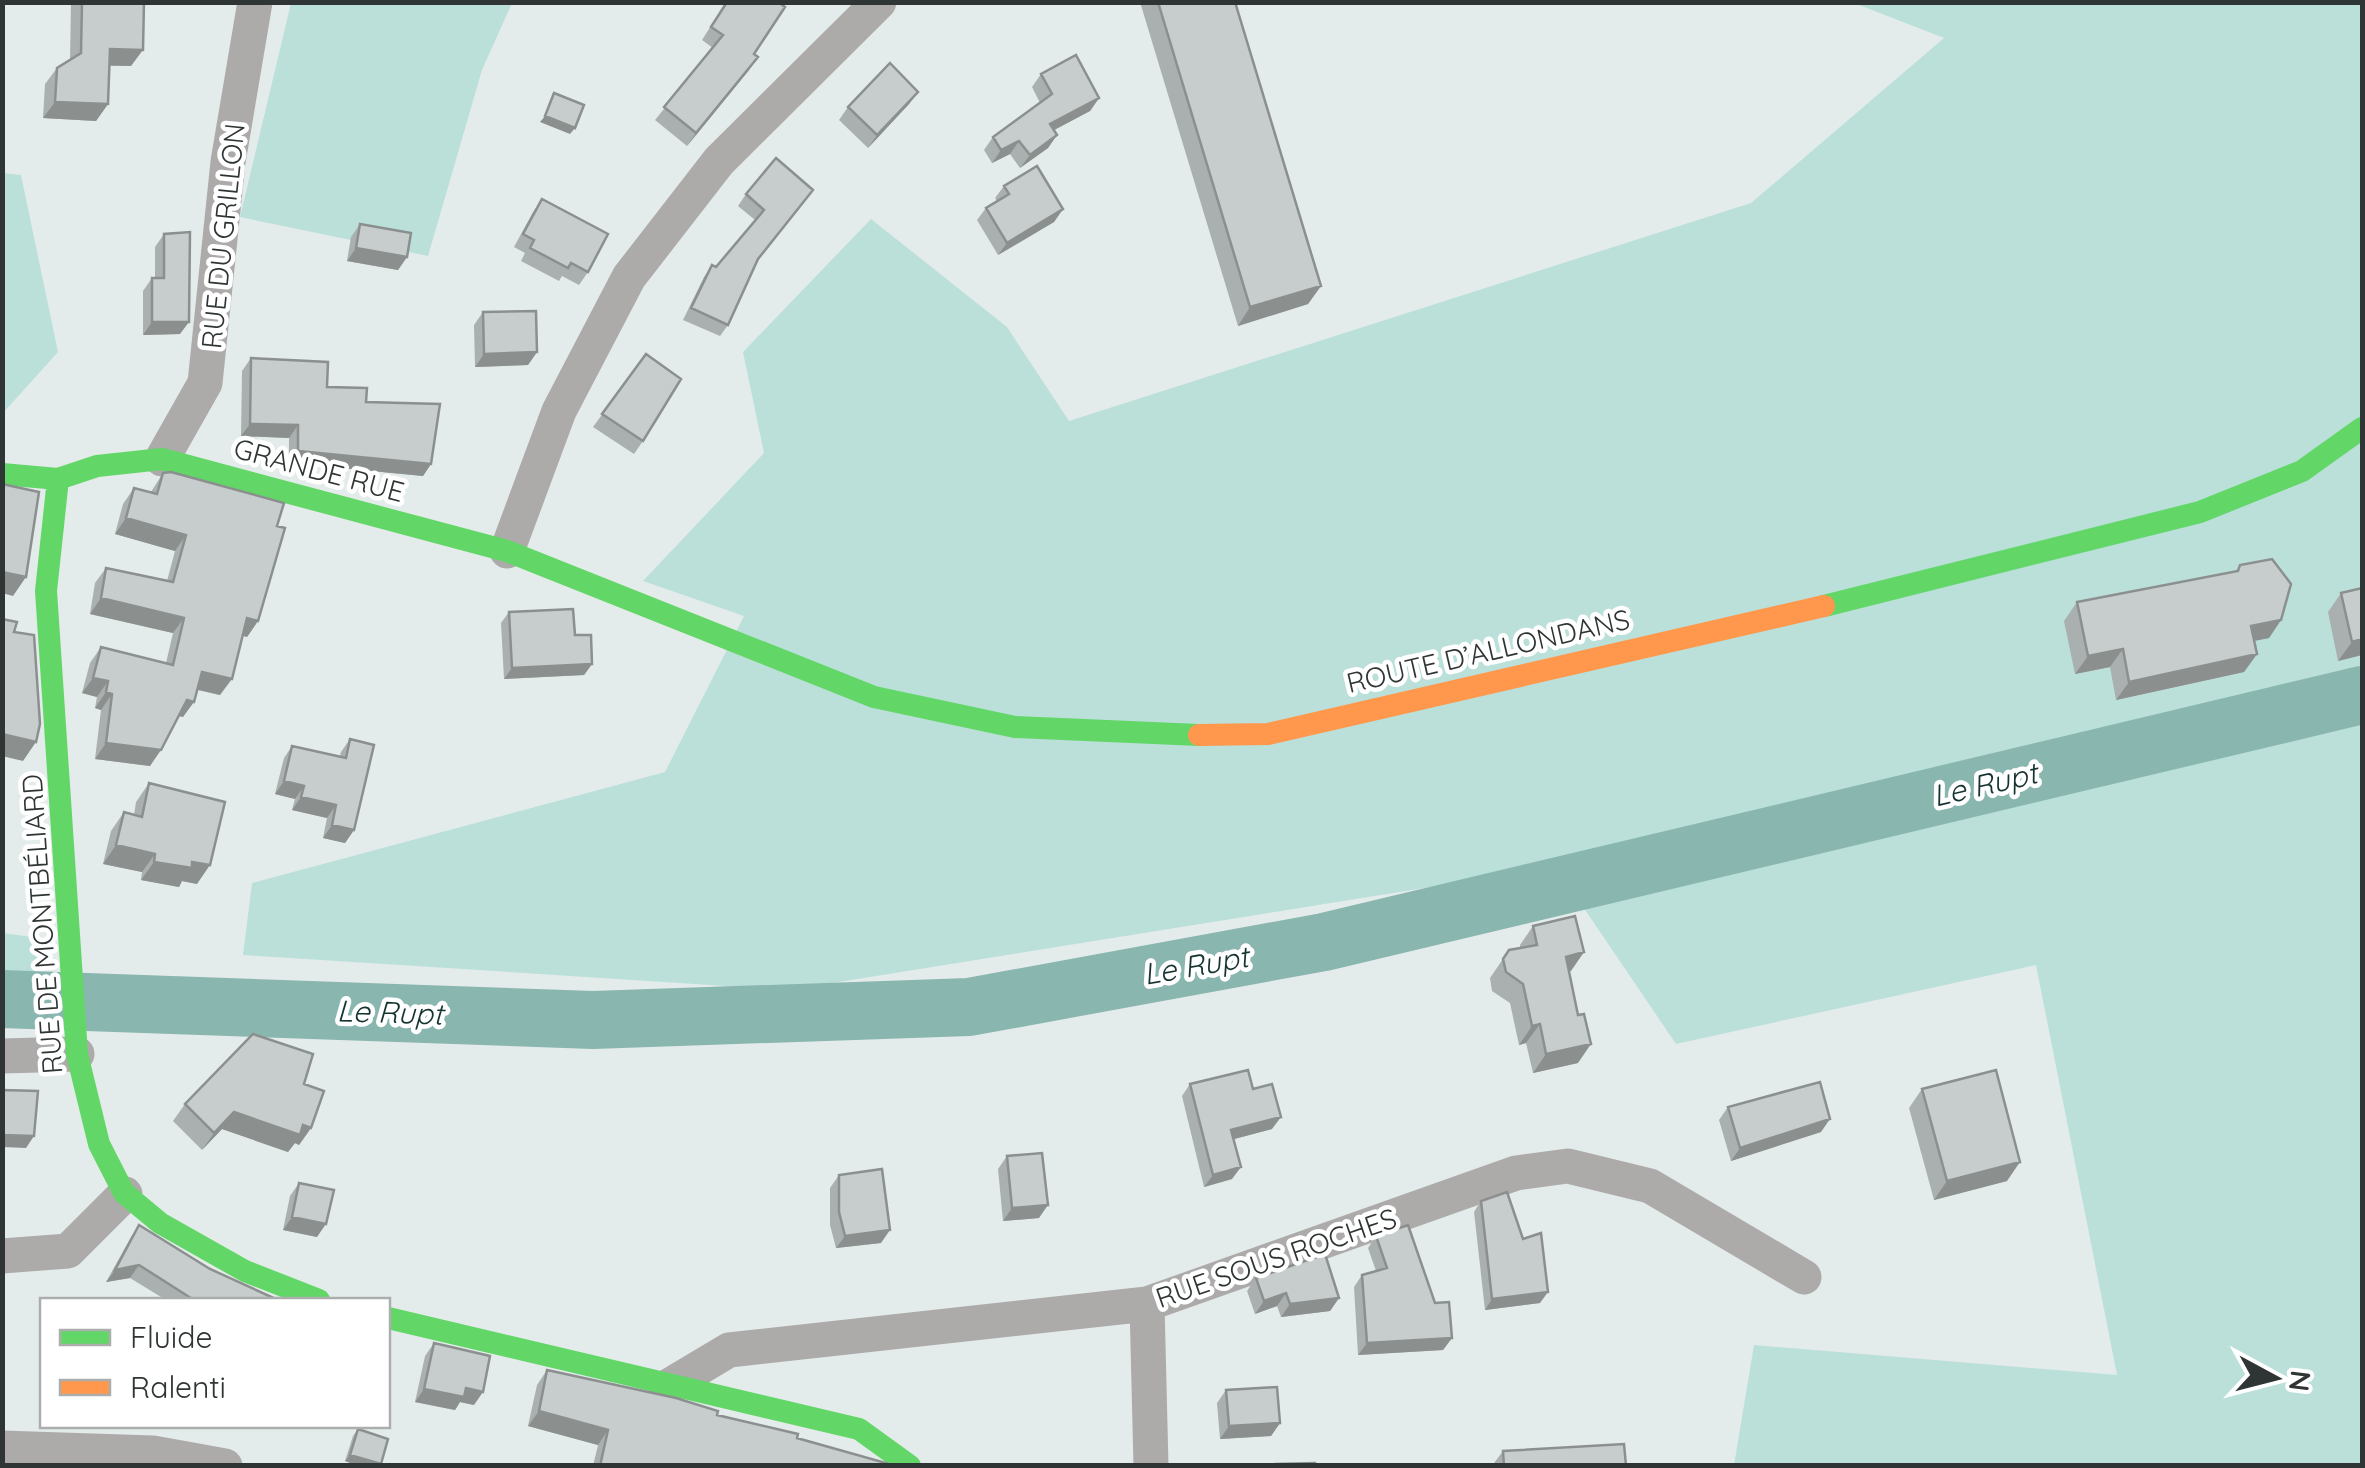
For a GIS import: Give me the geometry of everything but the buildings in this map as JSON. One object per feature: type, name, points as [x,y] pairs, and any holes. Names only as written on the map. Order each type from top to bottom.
[{"type":"main road","name":"ROUTE D’ALLONDANS","points":[[616,591],[874,697],[1014,727],[1148,736],[1268,734],[1930,582],[2200,512],[2302,470],[2362,428]]},
{"type":"main road","name":"GRANDE RUE","points":[[2,474],[58,479],[96,466],[162,459],[506,551],[616,591]]},
{"type":"main road","name":"RUE DE MONTBÉLIARD","points":[[58,479],[46,591],[78,1054],[92,1126],[124,1194],[194,1245],[309,1298]]},
{"type":"main road","points":[[390,1318],[859,1430],[910,1466]]},
{"type":"street","name":"RUE DU GRILLON","points":[[162,459],[205,382],[228,162],[255,2]]},
{"type":"street","points":[[506,551],[560,411],[630,277],[719,162],[879,2]]},
{"type":"street","points":[[2,1056],[78,1054]]},
{"type":"street","name":"RUE SOUS ROCHES","points":[[667,1387],[729,1350],[1147,1304],[1516,1173],[1568,1166],[1650,1186],[1804,1278]]},
{"type":"street","points":[[2,1256],[68,1251],[124,1194]]},
{"type":"street","points":[[1147,1304],[1152,1466]]},
{"type":"street","points":[[2,1448],[153,1453],[225,1466]]},
{"type":"green space","points":[[291,3],[512,3],[482,70],[428,256],[240,217]]},
{"type":"green space","points":[[1854,3],[2362,3],[2362,1465],[1734,1465],[1754,1345],[2117,1375],[2036,965],[1676,1044],[1556,867],[789,990],[243,955],[252,883],[665,772],[744,616],[643,581],[764,453],[743,352],[871,219],[1007,327],[1069,421],[1751,203],[1944,38]]},
{"type":"green space","points":[[2,173],[21,175],[58,352],[3,413]]},
{"type":"green space","points":[[3,933],[39,938],[40,971],[3,972]]},
{"type":"waterway","name":"Le Rupt","points":[[2,999],[593,1020],[969,1007],[1324,942],[2362,695]]},
{"type":"traffic: fast","points":[[1824,606],[2200,512],[2302,471],[2362,428]]},
{"type":"traffic: fast","points":[[2,474],[58,479],[97,466],[162,459],[507,551],[874,697],[1015,727],[1199,735]]},
{"type":"traffic: fast","points":[[58,479],[46,591],[77,1054],[99,1144],[124,1193],[160,1223],[245,1271],[314,1298]]},
{"type":"traffic: fast","points":[[390,1318],[859,1429],[910,1466]]},
{"type":"traffic: slow","points":[[1199,735],[1268,734],[1824,606]]}]
